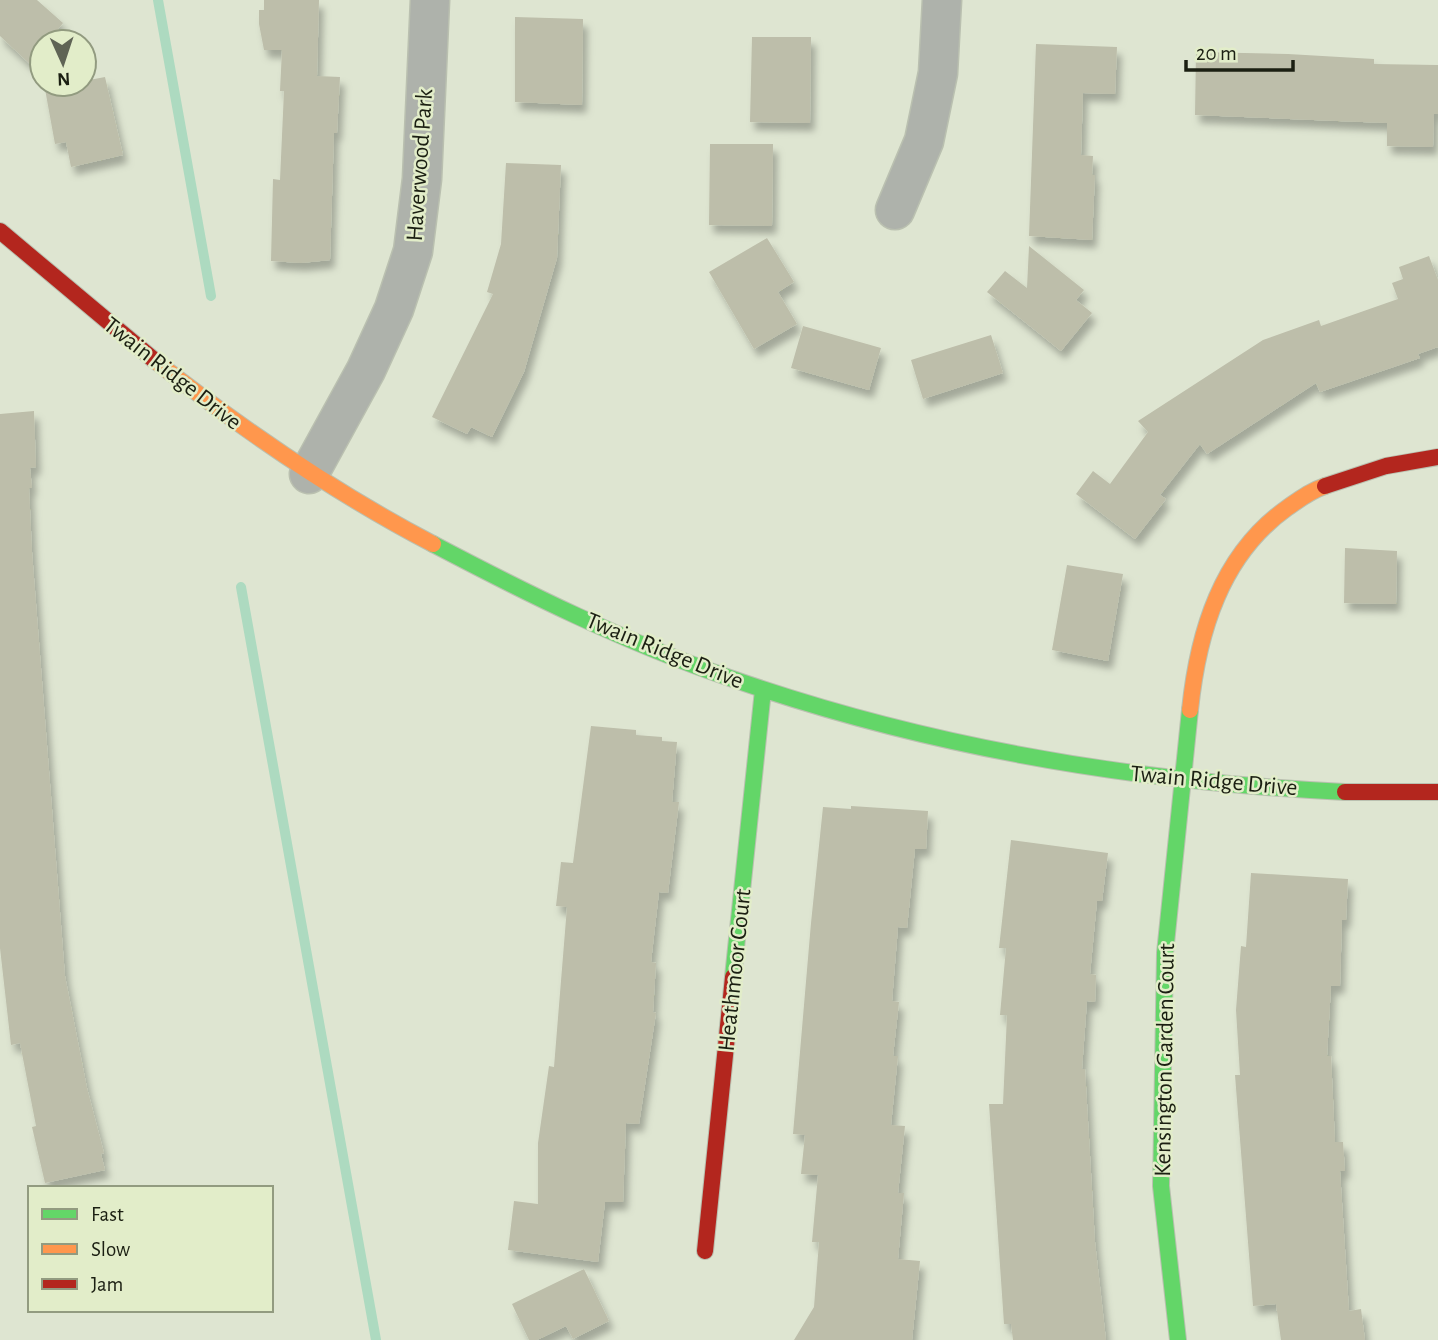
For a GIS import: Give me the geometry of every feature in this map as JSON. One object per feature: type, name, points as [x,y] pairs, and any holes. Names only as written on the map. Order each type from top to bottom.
[{"type":"street","name":"Haverwood Park","points":[[309,474],[366,370],[394,309],[413,251],[422,179],[430,0]]},
{"type":"street","points":[[895,210],[924,141],[938,73],[942,0]]},
{"type":"street","name":"Twain Ridge Drive","points":[[0,230],[157,365],[309,474],[517,588],[605,628],[763,690],[980,747],[1074,766],[1184,780],[1332,791],[1438,792]]},
{"type":"street","name":"Kensington Garden Court","points":[[1178,1340],[1169,1278],[1161,1186],[1165,953],[1195,671],[1209,612],[1230,567],[1262,526],[1311,491],[1386,466],[1438,457]]},
{"type":"street","name":"Heathmoor Court","points":[[705,1251],[763,690]]},
{"type":"building","points":[[0,0],[37,0],[63,23],[59,28],[28,28],[28,62],[0,36]]},
{"type":"building","points":[[264,0],[319,0],[317,76],[340,77],[337,133],[334,133],[330,260],[301,263],[271,261],[273,179],[280,180],[284,91],[280,91],[282,50],[264,50],[259,10],[264,10]]},
{"type":"building","points":[[515,17],[583,19],[582,105],[515,102]]},
{"type":"building","points":[[752,37],[811,37],[810,123],[750,122]]},
{"type":"building","points":[[1036,44],[1117,47],[1115,94],[1083,93],[1081,155],[1093,156],[1092,175],[1095,175],[1092,240],[1029,236]]},
{"type":"building","points":[[1196,52],[1288,54],[1374,59],[1374,64],[1438,65],[1438,114],[1434,114],[1433,147],[1387,146],[1387,123],[1195,115]]},
{"type":"building","points":[[105,77],[123,155],[71,167],[66,142],[55,144],[47,98],[98,98],[98,78]]},
{"type":"building","points":[[710,144],[773,144],[772,226],[709,225]]},
{"type":"building","points":[[506,163],[561,165],[557,258],[524,372],[492,437],[471,427],[467,434],[432,417],[493,294],[487,292],[501,244]]},
{"type":"building","points":[[767,238],[794,282],[778,292],[797,324],[754,349],[709,272]]},
{"type":"building","points":[[1029,246],[1084,290],[1076,300],[1092,313],[1061,351],[987,292],[1005,271],[1027,288]]},
{"type":"building","points":[[1429,256],[1438,280],[1438,347],[1418,354],[1420,358],[1320,392],[1316,383],[1207,454],[1200,444],[1160,495],[1166,499],[1135,539],[1076,494],[1093,471],[1110,484],[1148,432],[1138,421],[1263,340],[1319,320],[1321,326],[1398,299],[1392,283],[1403,279],[1399,267]]},
{"type":"building","points":[[803,326],[881,348],[869,390],[791,368]]},
{"type":"building","points":[[991,335],[1003,373],[923,399],[911,360]]},
{"type":"building","points":[[34,411],[36,467],[30,468],[32,488],[29,488],[32,552],[65,976],[87,1088],[104,1153],[101,1154],[105,1170],[45,1183],[32,1127],[36,1126],[20,1043],[11,1045],[0,948],[0,414]]},
{"type":"building","points":[[1345,548],[1397,551],[1396,604],[1344,603]]},
{"type":"building","points":[[1067,565],[1123,574],[1108,661],[1052,650]]},
{"type":"building","points":[[591,726],[636,730],[636,735],[662,737],[662,741],[677,742],[672,802],[679,802],[668,893],[659,892],[651,962],[656,963],[653,1012],[656,1013],[639,1124],[626,1123],[623,1202],[605,1202],[598,1262],[508,1250],[514,1201],[538,1204],[538,1143],[549,1066],[554,1067],[567,907],[556,906],[561,862],[573,863]]},
{"type":"building","points":[[851,806],[928,811],[926,849],[915,849],[907,928],[898,927],[892,1001],[899,1002],[893,1056],[898,1056],[891,1125],[905,1126],[898,1193],[904,1193],[898,1259],[920,1261],[912,1340],[794,1340],[814,1307],[819,1242],[812,1242],[818,1175],[801,1174],[805,1135],[793,1134],[823,807],[851,809]]},
{"type":"building","points":[[1011,840],[1108,853],[1102,901],[1097,901],[1090,974],[1096,975],[1095,1002],[1087,1001],[1082,1069],[1085,1069],[1095,1242],[1106,1340],[1013,1340],[1011,1324],[1004,1324],[989,1104],[1003,1104],[1007,1015],[1000,1015],[1006,948],[999,948]]},
{"type":"building","points":[[1251,873],[1348,879],[1346,920],[1342,920],[1340,986],[1331,986],[1327,1056],[1331,1056],[1335,1142],[1343,1142],[1345,1171],[1340,1171],[1349,1311],[1361,1309],[1365,1340],[1281,1340],[1276,1304],[1253,1306],[1235,1075],[1240,1075],[1236,1010],[1241,946],[1246,947]]},
{"type":"building","points":[[584,1269],[609,1321],[573,1339],[566,1326],[537,1340],[529,1340],[512,1304]]},
{"type":"waterway","points":[[158,0],[211,296]]},
{"type":"waterway","points":[[241,587],[376,1340]]},
{"type":"traffic: fast","points":[[433,544],[541,599],[651,648],[802,702],[878,723],[955,742],[1110,770],[1188,780],[1345,792]]},
{"type":"traffic: fast","points":[[733,977],[763,690]]},
{"type":"traffic: fast","points":[[1178,1340],[1161,1186],[1165,953],[1190,710]]},
{"type":"traffic: slow","points":[[154,360],[289,458],[360,503],[433,544]]},
{"type":"traffic: slow","points":[[1190,710],[1199,652],[1217,597],[1229,572],[1245,548],[1264,527],[1301,498],[1325,486]]},
{"type":"traffic: jam","points":[[0,231],[154,360]]},
{"type":"traffic: jam","points":[[1325,486],[1386,466],[1438,457]]},
{"type":"traffic: jam","points":[[1345,792],[1438,792]]},
{"type":"traffic: jam","points":[[705,1251],[733,977]]}]
